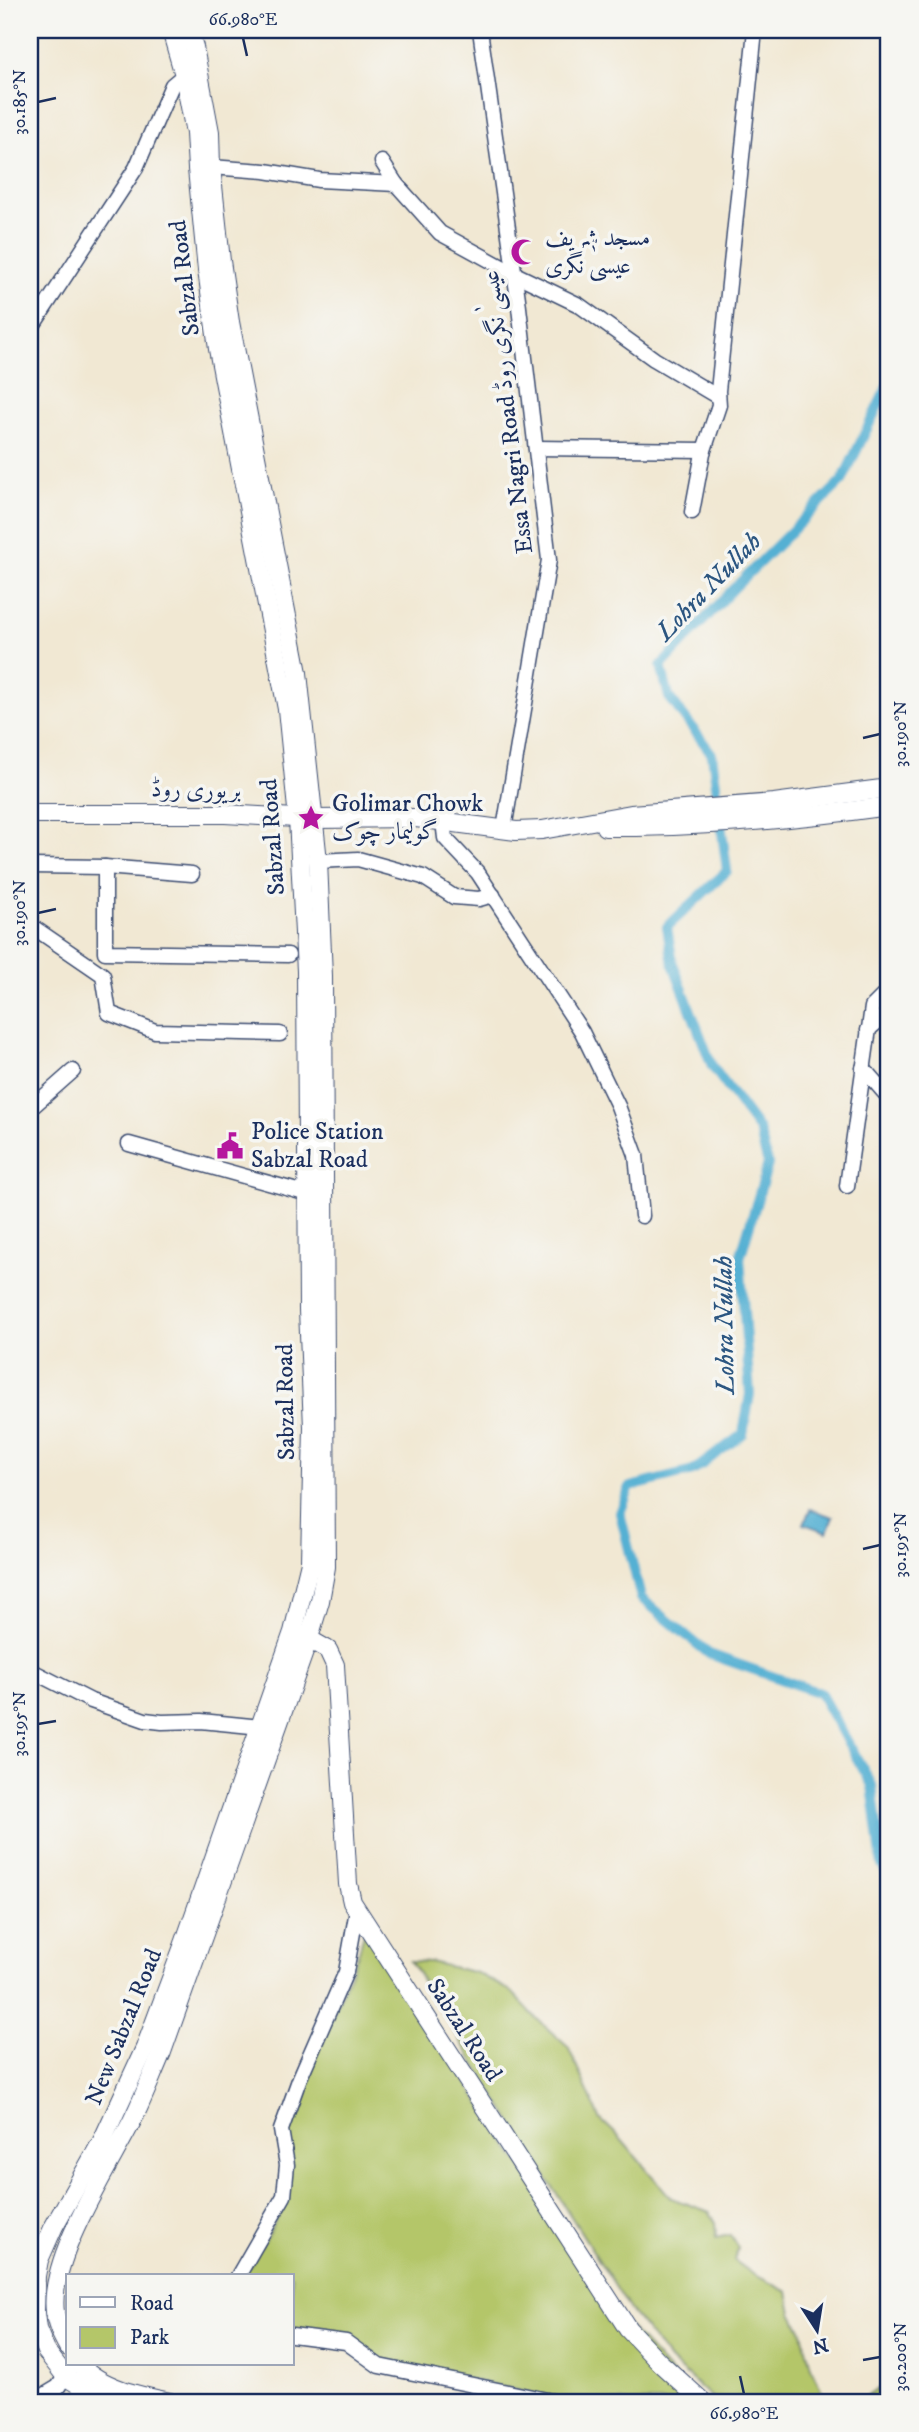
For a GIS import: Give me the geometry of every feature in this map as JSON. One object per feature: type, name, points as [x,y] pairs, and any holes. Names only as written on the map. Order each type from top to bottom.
[{"type":"main road","name":"Sabzal Road","points":[[171,30],[210,132],[211,167],[245,438],[306,819],[318,861],[323,976],[316,1162],[309,1194],[308,1310],[313,1427],[310,1562],[301,1635]]},
{"type":"main road","name":"Sabzal Road","points":[[188,30],[207,270],[218,349],[245,438]]},
{"type":"main road","points":[[775,811],[889,788]]},
{"type":"main road","points":[[775,811],[889,806]]},
{"type":"main road","name":"بریوری روڈ","points":[[30,814],[225,814],[306,819],[416,818],[504,829],[542,830],[631,814],[667,819],[775,811]]},
{"type":"main road","name":"Sabzal Road","points":[[301,1635],[320,1601],[326,1567],[316,1162],[306,971],[306,819]]},
{"type":"main road","name":"Sabzal Road","points":[[301,1635],[328,1650],[334,1665],[348,1884],[352,1902],[628,2329],[703,2402]]},
{"type":"main road","name":"New Sabzal Road","points":[[116,2402],[86,2389],[70,2370],[46,2351],[37,2329],[34,2298],[39,2260],[54,2226],[102,2141],[145,2048],[261,1727],[301,1635]]},
{"type":"main road","name":"New Sabzal Road","points":[[66,2343],[54,2311],[55,2289],[61,2264],[75,2229],[133,2119],[162,2052],[301,1635]]},
{"type":"main road","points":[[82,2366],[96,2378],[110,2385],[170,2402]]},
{"type":"street","name":"Essa Nagri Road عیسیٰ نگری روڈ","points":[[480,30],[515,274],[549,560],[504,829]]},
{"type":"street","points":[[691,512],[704,450],[719,405],[729,268],[755,30]]},
{"type":"street","points":[[30,330],[136,168],[172,85],[191,81]]},
{"type":"street","points":[[382,162],[397,184],[440,233],[579,305],[654,359],[718,397]]},
{"type":"street","points":[[211,167],[265,171],[319,180],[397,184]]},
{"type":"street","points":[[536,448],[704,450]]},
{"type":"street","points":[[443,821],[445,838],[478,873],[582,1031],[618,1106],[636,1155],[642,1216]]},
{"type":"street","points":[[318,861],[358,859],[423,877],[454,897],[480,899],[493,895]]},
{"type":"street","points":[[30,866],[105,867],[192,874]]},
{"type":"street","points":[[105,867],[105,952],[288,956]]},
{"type":"street","points":[[30,925],[103,975],[109,1013],[155,1031],[280,1034]]},
{"type":"street","points":[[847,1186],[872,1007],[889,990]]},
{"type":"street","points":[[869,1030],[889,1012]]},
{"type":"street","points":[[863,1068],[889,1098]]},
{"type":"street","points":[[32,1104],[73,1070]]},
{"type":"street","points":[[129,1144],[309,1194]]},
{"type":"street","points":[[30,1670],[91,1701],[145,1720],[201,1721],[261,1727]]},
{"type":"street","points":[[239,2274],[284,2196],[287,2165],[281,2130],[299,2080],[346,1972],[357,1910]]},
{"type":"street","points":[[294,2335],[346,2342],[379,2366],[557,2402]]},
{"type":"street","points":[[33,2402],[58,2387],[70,2370]]},
{"type":"green space","points":[[366,1927],[618,2315],[697,2402],[569,2402],[385,2361],[294,2330],[294,2274],[245,2274],[283,2208],[286,2126],[358,1954]]},
{"type":"green space","points":[[410,1961],[430,1962],[477,1973],[512,1992],[568,2047],[600,2119],[671,2198],[710,2212],[715,2222],[716,2238],[730,2235],[738,2248],[735,2261],[753,2274],[788,2292],[792,2313],[801,2329],[811,2367],[826,2402],[717,2402],[671,2361],[632,2313]]},
{"type":"green space","points":[[889,2382],[889,2402],[858,2402]]},
{"type":"water","points":[[810,1509],[833,1517],[827,1532],[804,1524]]},
{"type":"waterway","name":"Lohra Nullah","points":[[889,383],[842,481],[733,589],[661,666],[669,697],[712,754],[727,871],[667,927],[673,964],[712,1066],[759,1130],[768,1164],[740,1258],[750,1394],[743,1434],[693,1471],[630,1487],[620,1513],[641,1598],[709,1654],[820,1693],[872,1785],[882,1865],[889,1877]]},
{"type":"place","name":"مسجد شریف عیسیٰ نگری","points":[[524,252]]},
{"type":"place","name":"Golimar Chowk گولیمار چوک","points":[[311,818]]},
{"type":"place","name":"Police Station Sabzal Road","points":[[230,1146]]}]
